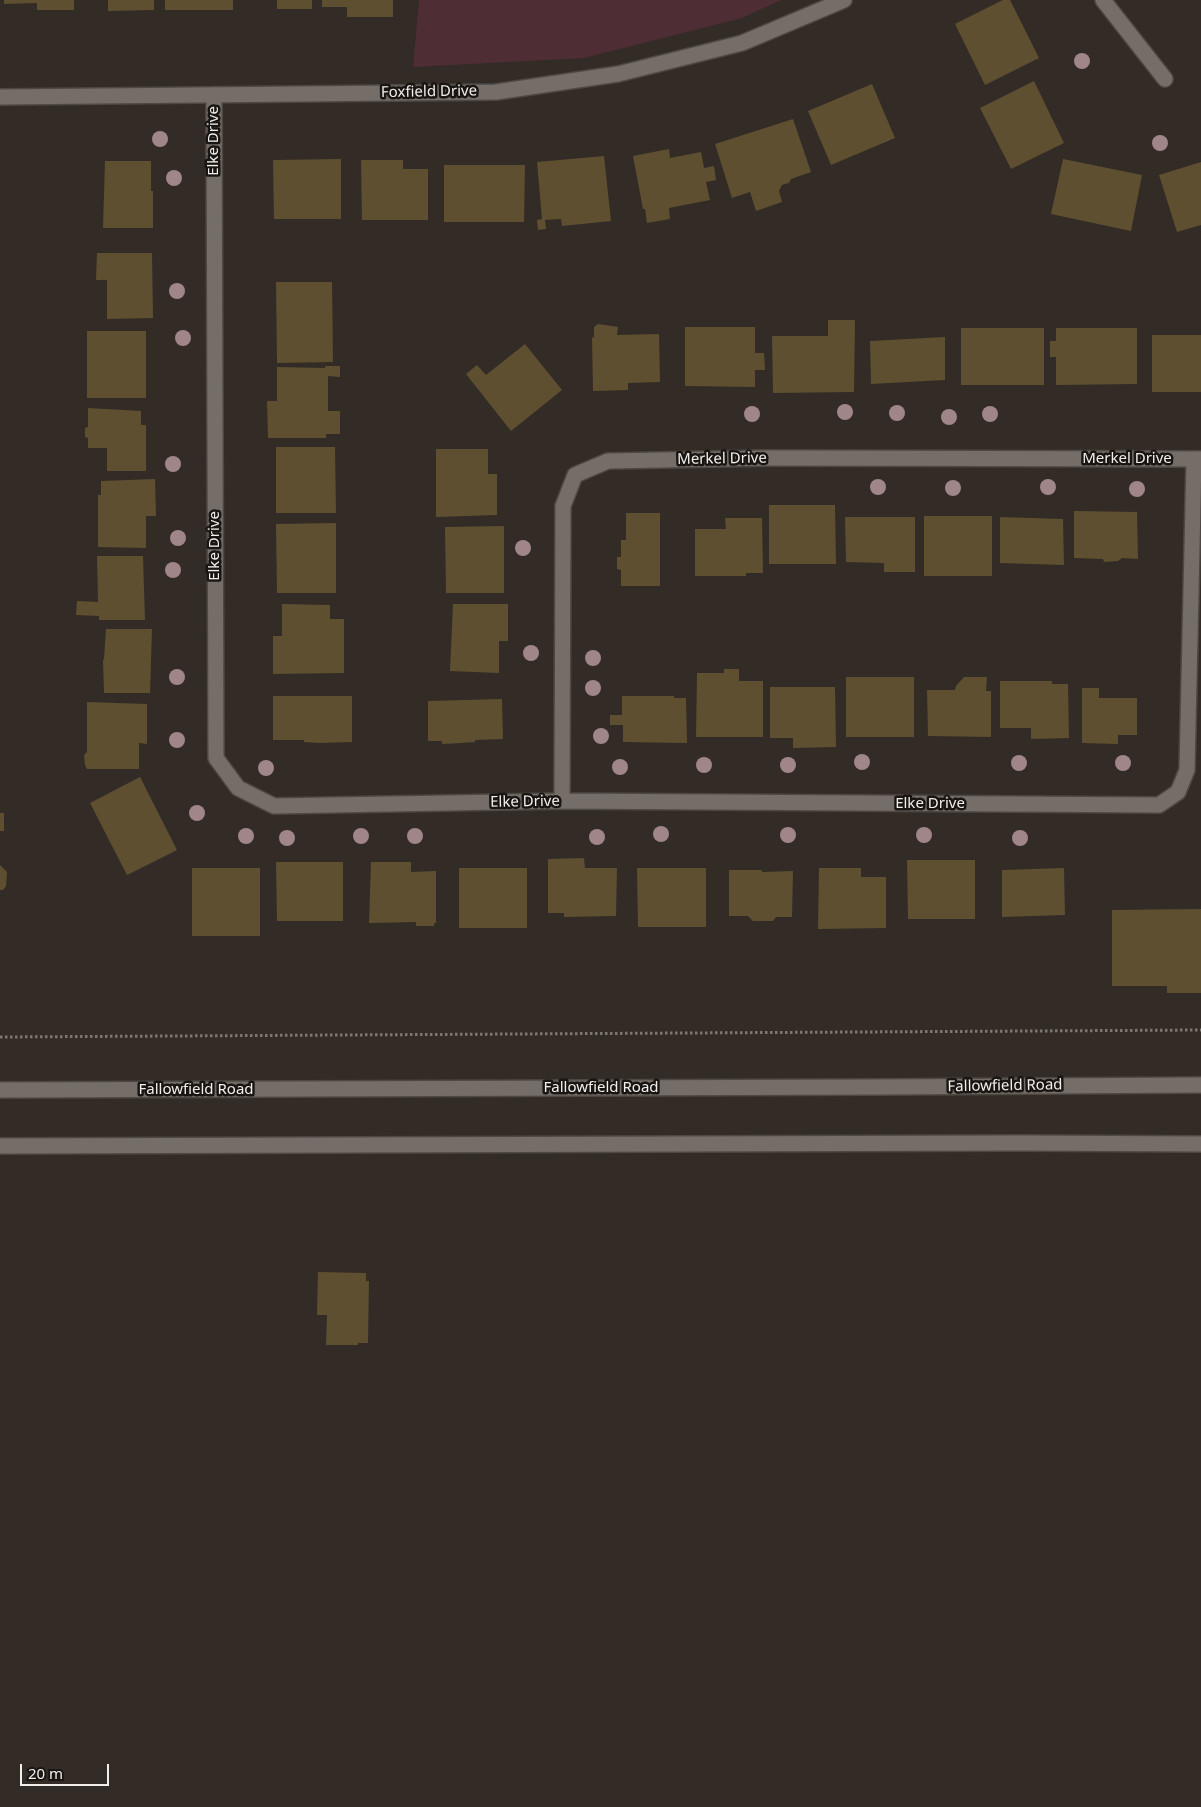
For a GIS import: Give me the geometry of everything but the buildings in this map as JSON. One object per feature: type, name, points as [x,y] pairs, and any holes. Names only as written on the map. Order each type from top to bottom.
[{"type":"street","name":"Foxfield Drive","points":[[0,97],[496,92],[618,74],[742,43],[844,0]]},
{"type":"street","points":[[1103,0],[1165,79]]},
{"type":"street","name":"Elke Drive","points":[[214,95],[216,758],[238,788],[274,806],[562,801],[1159,805],[1178,792],[1187,770],[1197,459]]},
{"type":"street","name":"Merkel Drive","points":[[562,801],[562,506],[575,474],[608,461],[767,458],[1197,459]]},
{"type":"street","name":"Fallowfield Road","points":[[0,1090],[859,1088],[1201,1084]]},
{"type":"street","points":[[0,1146],[1201,1144]]},
{"type":"path","points":[[0,1037],[1201,1030]]},
{"type":"shaded area","points":[[419,0],[781,0],[742,18],[584,58],[413,67]]}]
